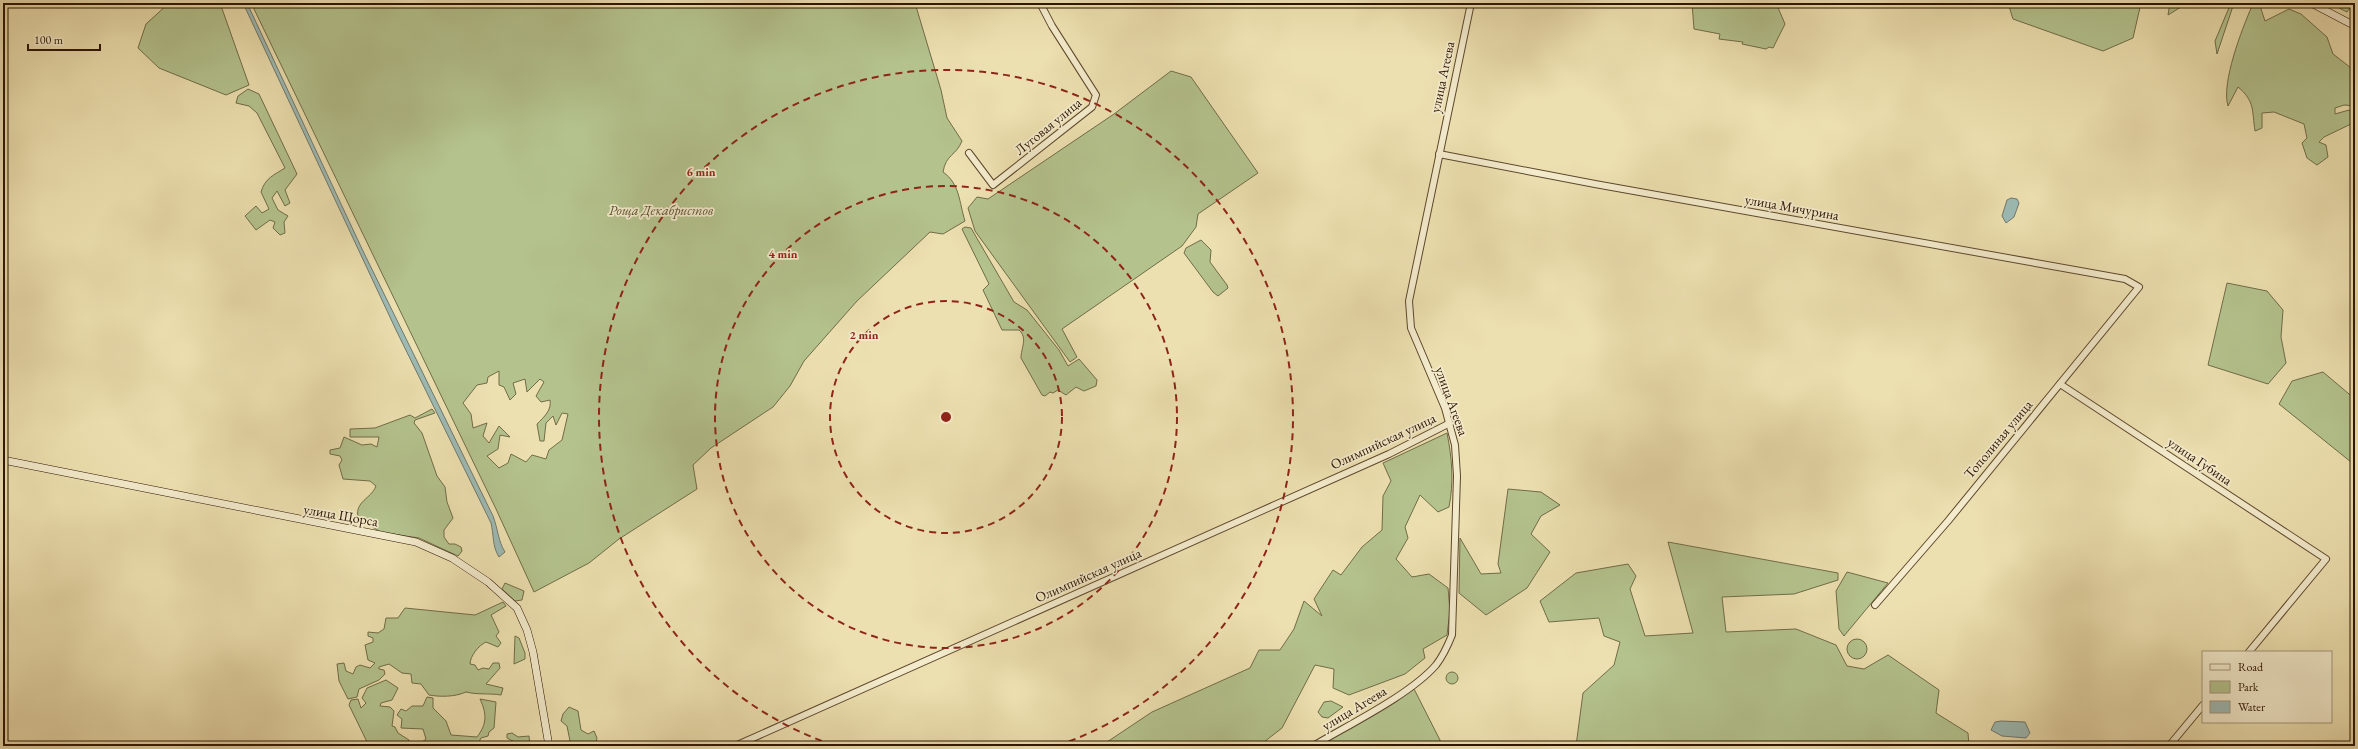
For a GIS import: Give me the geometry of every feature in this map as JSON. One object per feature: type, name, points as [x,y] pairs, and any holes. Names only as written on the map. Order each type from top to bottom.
[{"type":"main road","points":[[2310,3],[2355,26]]},
{"type":"main road","name":"улица Щорса","points":[[3,460],[416,542],[452,558],[508,598],[523,618],[535,661],[549,746]]},
{"type":"street","name":"Луговая улица","points":[[969,153],[994,185],[1092,107],[1096,95],[1052,26],[1040,3]]},
{"type":"street","name":"улица Агеева","points":[[1313,746],[1404,691],[1436,664],[1446,649],[1452,635],[1454,618],[1457,476],[1456,444],[1450,423],[1411,328],[1409,312],[1412,280],[1471,3]]},
{"type":"street","name":"улица Мичурина","points":[[1439,154],[1595,184],[2125,279],[2138,287]]},
{"type":"street","name":"Тополиная улица","points":[[1875,605],[2060,384],[2138,287]]},
{"type":"street","name":"улица Губина","points":[[2060,384],[2326,559],[2250,651]]},
{"type":"street","name":"Олимпийская улица","points":[[735,746],[1389,454],[1450,423]]},
{"type":"street","points":[[2169,746],[2202,706]]},
{"type":"green space","points":[[169,3],[220,3],[249,85],[226,95],[159,68],[138,48],[146,24]]},
{"type":"green space","name":"Роща Декабристов","points":[[254,3],[915,3],[941,90],[947,118],[962,141],[957,150],[946,162],[943,172],[949,177],[956,188],[965,221],[943,234],[930,232],[857,301],[804,361],[790,386],[773,407],[711,448],[693,465],[697,489],[619,539],[589,563],[534,592],[496,509],[254,9]],"holes":[[[499,371],[499,385],[504,387],[510,400],[516,394],[513,383],[525,379],[527,392],[540,379],[544,382],[536,396],[541,402],[550,400],[550,407],[547,413],[537,424],[540,441],[544,441],[546,423],[553,416],[556,425],[562,413],[568,414],[562,440],[549,450],[546,459],[532,455],[526,462],[511,454],[508,463],[499,468],[487,456],[498,449],[500,435],[510,437],[499,426],[489,443],[483,436],[487,423],[473,428],[471,414],[463,403],[477,385],[487,383],[488,377]]]},
{"type":"green space","points":[[1692,3],[1776,3],[1785,24],[1773,48],[1769,47],[1766,49],[1742,44],[1743,42],[1719,39],[1720,34],[1694,29]]},
{"type":"green space","points":[[2008,3],[2141,3],[2133,38],[2103,51],[2013,19]]},
{"type":"green space","points":[[2170,3],[2200,3],[2181,7],[2168,15]]},
{"type":"green space","points":[[2231,3],[2234,3],[2217,54],[2215,41]]},
{"type":"green space","points":[[2247,3],[2262,3],[2261,9],[2265,21],[2289,9],[2301,14],[2327,37],[2333,54],[2355,71],[2355,106],[2344,105],[2335,108],[2335,114],[2349,110],[2354,116],[2351,124],[2324,137],[2319,142],[2326,145],[2328,157],[2317,165],[2307,158],[2302,143],[2307,138],[2304,124],[2274,112],[2262,113],[2262,128],[2255,131],[2252,107],[2247,97],[2238,87],[2228,106],[2227,84],[2230,70],[2238,42],[2252,6],[2247,6]]},
{"type":"green space","points":[[2329,3],[2354,3],[2347,12]]},
{"type":"green space","points":[[1171,71],[1191,77],[1258,173],[1198,214],[1196,227],[1182,246],[1062,329],[1077,357],[1070,362],[975,231],[968,208],[977,197],[988,199],[1114,114]]},
{"type":"green space","points":[[248,89],[259,94],[297,174],[285,190],[290,203],[285,206],[277,191],[272,198],[278,210],[288,216],[284,222],[285,233],[280,235],[273,228],[275,222],[270,220],[256,230],[245,216],[256,206],[262,213],[269,209],[261,192],[265,183],[270,177],[285,168],[257,113],[249,106],[236,103],[238,96]]},
{"type":"green space","points":[[965,227],[971,228],[1014,302],[1027,310],[1059,350],[1068,366],[1079,359],[1097,380],[1096,386],[1084,391],[1076,387],[1066,395],[1058,390],[1053,393],[1050,392],[1045,396],[1042,395],[1021,358],[1024,340],[1022,333],[1019,330],[1002,330],[983,290],[989,284],[962,229]]},
{"type":"green space","points":[[1201,240],[1211,250],[1210,262],[1228,288],[1218,296],[1213,292],[1184,253],[1186,248]]},
{"type":"green space","points":[[2227,283],[2267,291],[2283,310],[2281,337],[2286,363],[2268,384],[2208,365]]},
{"type":"green space","points":[[2323,372],[2355,399],[2355,458],[2351,462],[2279,404],[2292,381]]},
{"type":"green space","points":[[432,409],[435,413],[415,420],[414,423],[422,433],[437,476],[445,487],[447,502],[453,518],[444,530],[444,537],[449,544],[455,544],[461,547],[462,551],[458,556],[419,538],[380,532],[358,517],[359,507],[376,486],[370,481],[343,479],[339,465],[342,460],[340,456],[330,454],[330,450],[340,448],[344,437],[362,445],[371,444],[377,447],[379,437],[350,437],[350,429],[375,428],[410,415],[415,418]]},
{"type":"green space","points":[[1447,433],[1452,470],[1452,488],[1449,507],[1438,512],[1420,495],[1405,527],[1408,538],[1396,559],[1412,577],[1429,574],[1448,588],[1450,611],[1447,635],[1423,649],[1425,658],[1405,674],[1349,695],[1333,688],[1334,669],[1315,665],[1282,728],[1264,742],[1262,746],[1101,746],[1152,712],[1250,668],[1259,650],[1280,650],[1294,629],[1304,601],[1322,616],[1314,599],[1333,570],[1341,575],[1362,547],[1382,530],[1383,496],[1391,481],[1383,463]]},
{"type":"green space","points":[[1508,489],[1541,492],[1560,505],[1541,516],[1531,534],[1550,552],[1527,588],[1486,615],[1459,593],[1460,538],[1481,574],[1501,573],[1498,564]]},
{"type":"green space","points":[[1668,542],[1838,573],[1838,580],[1794,594],[1722,597],[1726,632],[1796,629],[1836,645],[1847,666],[1864,669],[1888,655],[1939,690],[1936,713],[1968,733],[1969,746],[1576,746],[1583,693],[1614,665],[1620,642],[1604,636],[1599,618],[1549,622],[1540,601],[1576,573],[1628,564],[1636,576],[1630,589],[1645,636],[1693,633]]},
{"type":"green space","points":[[1847,572],[1888,583],[1844,636],[1839,629],[1836,591]]},
{"type":"green space","points":[[505,583],[524,591],[522,600],[515,601],[502,589]]},
{"type":"green space","points":[[503,602],[506,606],[491,615],[499,632],[496,636],[501,643],[498,647],[486,642],[483,643],[473,654],[470,661],[470,664],[475,665],[478,670],[483,668],[489,669],[493,663],[499,663],[500,668],[486,684],[503,688],[501,695],[466,692],[448,696],[429,695],[421,684],[412,683],[411,674],[402,673],[389,664],[379,667],[379,669],[384,670],[385,674],[379,680],[359,689],[357,697],[348,699],[339,681],[337,664],[344,663],[346,671],[353,674],[356,667],[360,665],[370,668],[375,663],[368,660],[365,645],[373,642],[373,638],[368,636],[368,632],[378,633],[384,629],[386,618],[398,618],[405,608],[475,615]]},
{"type":"green space","points":[[515,636],[519,638],[525,653],[525,659],[514,664]]},
{"type":"green space","points":[[1857,639],[1864,642],[1867,649],[1864,656],[1857,659],[1850,656],[1847,649],[1850,642]]},
{"type":"green space","points":[[1450,672],[1454,672],[1458,678],[1454,684],[1450,684],[1446,680],[1446,676]]},
{"type":"green space","points":[[386,680],[398,688],[392,700],[381,703],[380,706],[390,707],[394,711],[392,726],[395,727],[398,733],[409,740],[408,746],[369,746],[349,705],[351,700],[358,699],[361,708],[366,703],[362,698],[367,688]]},
{"type":"green space","points":[[1414,689],[1443,746],[1320,746]]},
{"type":"green space","points":[[427,697],[433,698],[433,708],[446,721],[451,735],[477,737],[483,728],[485,719],[484,709],[480,699],[496,702],[494,728],[489,732],[488,736],[481,738],[477,746],[443,743],[444,746],[417,746],[426,739],[423,729],[401,728],[402,719],[397,715],[401,709],[406,711],[412,706],[423,706]]},
{"type":"green space","points":[[1331,701],[1343,707],[1328,718],[1322,717],[1318,712],[1324,702]]},
{"type":"green space","points":[[569,707],[578,711],[581,730],[588,734],[594,731],[597,738],[595,746],[571,746],[567,726],[561,721],[563,714]]},
{"type":"green space","points":[[512,733],[518,737],[529,736],[530,746],[522,746],[507,738],[507,734]]},
{"type":"water","points":[[243,3],[247,3],[363,251],[493,516],[501,544],[505,552],[499,557],[494,545],[491,523],[396,330]]},
{"type":"water","points":[[2011,198],[2017,199],[2019,203],[2014,217],[2006,223],[2002,216],[2007,200]]},
{"type":"water","points":[[1995,722],[2025,722],[2030,733],[2026,738],[2002,736],[1991,730]]}]
